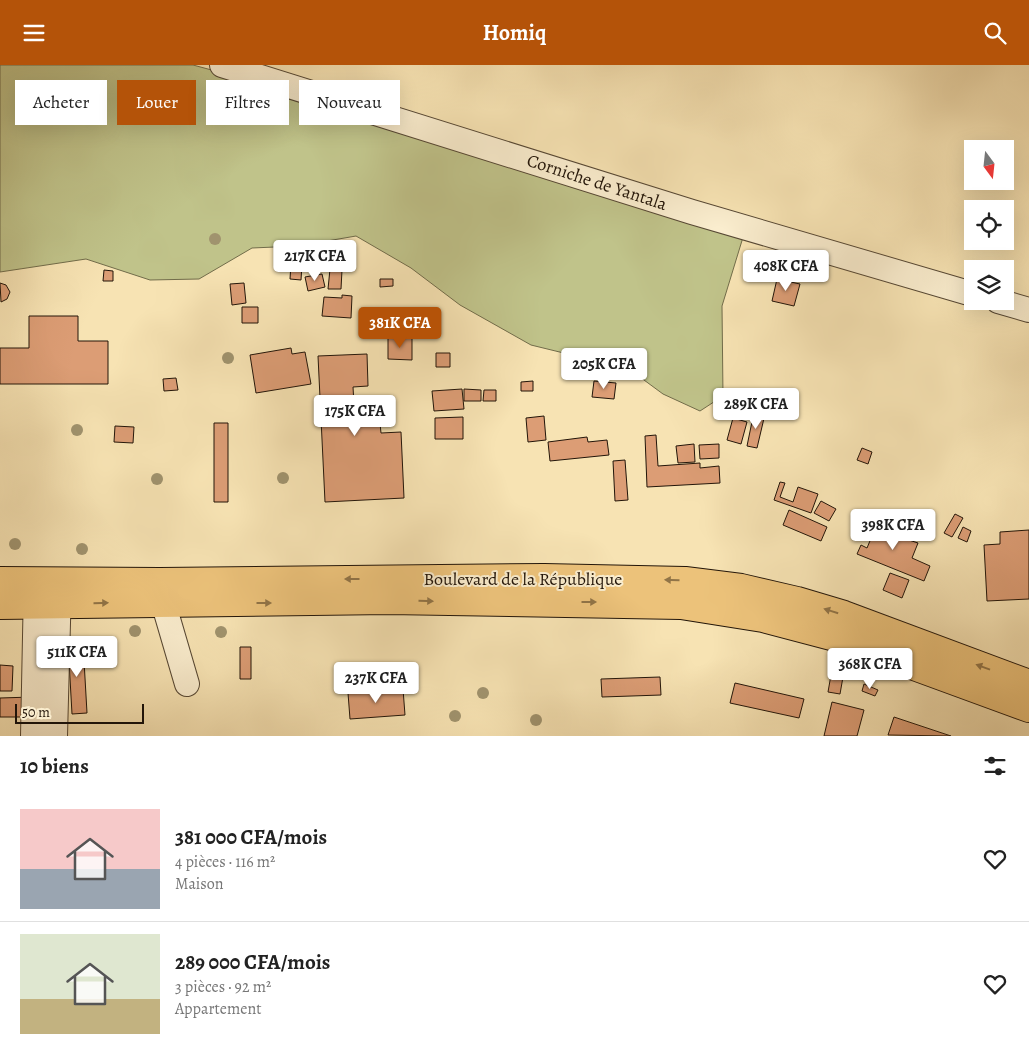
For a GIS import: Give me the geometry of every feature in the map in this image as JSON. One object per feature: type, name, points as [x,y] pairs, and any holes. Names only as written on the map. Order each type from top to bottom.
[{"type":"main road","name":"Boulevard de la République","points":[[0,581],[48,592],[391,589],[544,590],[685,581],[741,588],[797,601],[844,615],[1029,684]]},
{"type":"main road","name":"Boulevard de la République","points":[[544,590],[681,605],[772,620],[835,637],[1029,708]]},
{"type":"main road","name":"Boulevard de la République","points":[[0,605],[48,592]]},
{"type":"street","name":"Corniche de Yantala","points":[[222,65],[692,212],[964,292]]},
{"type":"street","points":[[1014,306],[1029,310]]},
{"type":"street","points":[[33,736],[48,592]]},
{"type":"street","points":[[48,592],[55,736]]},
{"type":"street","points":[[162,592],[187,684]]},
{"type":"green space","points":[[0,65],[193,65],[249,80],[206,80],[206,125],[289,125],[289,92],[299,95],[299,125],[395,125],[744,234],[722,306],[723,396],[700,411],[663,394],[629,369],[531,345],[460,305],[411,268],[356,236],[298,246],[252,248],[199,279],[150,280],[86,259],[0,272]]},
{"type":"building","points":[[291,263],[302,264],[301,280],[290,279]]},
{"type":"building","points":[[330,269],[342,270],[341,289],[328,289]]},
{"type":"building","points":[[104,270],[113,271],[113,281],[103,281]]},
{"type":"building","points":[[322,274],[325,287],[308,291],[305,277]]},
{"type":"building","points":[[380,279],[393,279],[393,286],[380,287]]},
{"type":"building","points":[[777,279],[800,284],[794,306],[772,301]]},
{"type":"building","points":[[0,283],[6,285],[10,292],[7,299],[1,302]]},
{"type":"building","points":[[244,283],[246,303],[232,305],[230,284]]},
{"type":"building","points":[[342,295],[352,296],[351,318],[322,316],[324,297],[342,298]]},
{"type":"building","points":[[242,307],[258,307],[258,323],[242,323]]},
{"type":"building","points":[[29,316],[78,316],[78,341],[108,341],[108,384],[0,384],[0,348],[29,348]]},
{"type":"building","points":[[388,337],[412,338],[412,360],[388,359]]},
{"type":"building","points":[[291,348],[292,354],[305,352],[311,384],[256,393],[250,355]]},
{"type":"building","points":[[436,353],[450,353],[450,367],[436,367]]},
{"type":"building","points":[[367,354],[368,386],[353,387],[354,404],[378,403],[381,433],[401,432],[404,498],[325,502],[318,356]]},
{"type":"building","points":[[176,378],[178,390],[164,391],[163,379]]},
{"type":"building","points":[[533,381],[533,391],[521,391],[521,382]]},
{"type":"building","points":[[594,381],[616,383],[614,399],[592,397]]},
{"type":"building","points":[[462,389],[464,409],[434,411],[432,391]]},
{"type":"building","points":[[464,389],[481,390],[481,401],[464,401]]},
{"type":"building","points":[[484,390],[496,390],[496,401],[483,401]]},
{"type":"building","points":[[742,400],[755,404],[751,420],[737,417]]},
{"type":"building","points":[[754,412],[765,414],[757,448],[747,446]]},
{"type":"building","points":[[544,416],[546,440],[528,442],[526,418]]},
{"type":"building","points":[[463,417],[463,439],[435,439],[435,418]]},
{"type":"building","points":[[733,418],[747,422],[741,444],[727,440]]},
{"type":"building","points":[[214,423],[228,423],[228,502],[214,502]]},
{"type":"building","points":[[115,426],[134,427],[133,443],[114,442]]},
{"type":"building","points":[[656,435],[658,466],[700,463],[700,468],[719,466],[720,483],[647,487],[645,436]]},
{"type":"building","points":[[587,437],[588,442],[607,440],[609,455],[550,461],[548,442]]},
{"type":"building","points":[[694,444],[695,462],[678,463],[676,446]]},
{"type":"building","points":[[719,444],[719,458],[700,459],[699,445]]},
{"type":"building","points":[[862,448],[872,452],[868,464],[857,460]]},
{"type":"building","points":[[625,460],[628,500],[615,501],[613,461]]},
{"type":"building","points":[[780,482],[785,483],[780,497],[793,502],[798,487],[818,494],[811,513],[774,500]]},
{"type":"building","points":[[821,501],[836,509],[829,521],[814,513]]},
{"type":"building","points":[[789,510],[827,527],[821,541],[783,525]]},
{"type":"building","points":[[955,514],[963,518],[952,537],[944,533]]},
{"type":"building","points":[[873,517],[882,520],[879,535],[884,537],[890,529],[895,527],[902,531],[903,538],[918,543],[912,558],[930,566],[924,581],[857,554],[861,545],[867,548],[872,536],[866,533]]},
{"type":"building","points":[[963,527],[971,531],[967,542],[958,538]]},
{"type":"building","points":[[1029,530],[1029,599],[987,601],[984,545],[1000,544],[1000,532]]},
{"type":"building","points":[[890,573],[909,580],[902,598],[883,590]]},
{"type":"building","points":[[68,643],[83,643],[87,713],[72,714]]},
{"type":"building","points":[[240,647],[251,647],[251,679],[240,679]]},
{"type":"building","points":[[0,665],[13,666],[12,691],[0,691]]},
{"type":"building","points":[[831,675],[843,677],[840,694],[828,692]]},
{"type":"building","points":[[660,677],[661,695],[602,697],[601,679]]},
{"type":"building","points":[[735,683],[804,699],[799,718],[730,703]]},
{"type":"building","points":[[864,684],[878,690],[875,696],[862,691]]},
{"type":"building","points":[[403,689],[405,715],[350,719],[348,693]]},
{"type":"building","points":[[32,697],[32,717],[0,717],[0,698]]},
{"type":"building","points":[[832,702],[864,710],[857,736],[824,736]]},
{"type":"building","points":[[894,717],[951,736],[888,735]]}]
